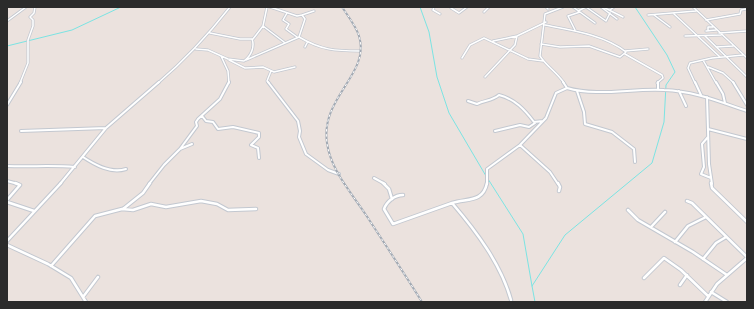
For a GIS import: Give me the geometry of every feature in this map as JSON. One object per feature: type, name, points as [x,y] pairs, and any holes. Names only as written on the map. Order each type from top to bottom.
[{"type":"street","points":[[7,21],[26,7]]},
{"type":"street","points":[[7,105],[21,81],[28,63],[28,40],[33,26],[33,20],[30,17],[34,13],[35,7]]},
{"type":"street","points":[[7,241],[34,210],[76,167],[106,128],[195,49],[210,33],[230,7]]},
{"type":"street","points":[[210,33],[240,39],[252,39],[263,26],[267,7]]},
{"type":"street","points":[[270,7],[287,13],[301,15],[314,11]]},
{"type":"street","points":[[434,7],[433,10],[440,14]]},
{"type":"street","points":[[452,7],[451,8],[460,13],[467,7]]},
{"type":"street","points":[[484,12],[489,7]]},
{"type":"street","points":[[563,7],[547,12],[545,16],[546,22],[540,52],[543,61],[560,75],[567,88]]},
{"type":"street","points":[[573,7],[595,23]]},
{"type":"street","points":[[576,31],[570,25],[568,16],[579,12],[586,7],[606,21],[608,20],[610,12],[614,7]]},
{"type":"street","points":[[602,7],[623,17]]},
{"type":"street","points":[[692,7],[747,58]]},
{"type":"street","points":[[686,8],[688,12]]},
{"type":"street","points":[[706,20],[736,15],[740,13],[741,10],[746,9]]},
{"type":"street","points":[[648,15],[696,11]]},
{"type":"street","points":[[610,12],[617,19]]},
{"type":"street","points":[[287,13],[283,20],[289,24],[286,29],[306,43],[334,51],[360,51]]},
{"type":"street","points":[[673,13],[720,57]]},
{"type":"street","points":[[654,14],[670,27]]},
{"type":"street","points":[[228,60],[246,60],[279,47],[285,42],[298,37],[301,33],[304,19],[301,15]]},
{"type":"street","points":[[492,42],[517,36],[546,22]]},
{"type":"street","points":[[545,25],[576,31],[618,46],[625,51],[648,49]]},
{"type":"street","points":[[263,26],[285,42]]},
{"type":"street","points":[[713,27],[708,28],[707,30],[716,30]]},
{"type":"street","points":[[719,33],[747,31]]},
{"type":"street","points":[[685,36],[721,35]]},
{"type":"street","points":[[485,77],[515,45],[517,36]]},
{"type":"street","points":[[705,36],[747,77]]},
{"type":"street","points":[[462,58],[468,46],[480,38],[484,38],[532,60],[543,61]]},
{"type":"street","points":[[246,60],[254,46],[252,39]]},
{"type":"street","points":[[305,47],[306,43]]},
{"type":"street","points":[[541,44],[560,47],[589,46],[620,57],[625,54]]},
{"type":"street","points":[[716,47],[733,46]]},
{"type":"street","points":[[195,49],[208,50],[240,67],[250,69],[263,67],[268,68],[271,71],[278,72],[295,68]]},
{"type":"street","points":[[625,54],[663,76],[662,80],[657,83],[658,89]]},
{"type":"street","points":[[701,95],[688,66],[690,63],[726,56],[743,55]]},
{"type":"street","points":[[122,210],[143,193],[164,165],[180,149],[197,126],[196,122],[198,119],[218,102],[230,84],[229,73],[221,56]]},
{"type":"street","points":[[704,60],[722,94],[725,103]]},
{"type":"street","points":[[708,67],[722,71],[731,78],[747,105]]},
{"type":"street","points":[[271,71],[267,81],[279,99],[298,120],[301,132],[299,137],[306,154],[328,170],[339,174]]},
{"type":"street","points":[[403,195],[397,195],[386,204],[384,209],[393,224],[452,204],[478,198],[487,188],[489,182],[487,169],[520,145],[546,118],[556,93],[567,88],[577,91],[665,89],[701,95],[747,111]]},
{"type":"street","points":[[577,91],[584,112],[585,124],[612,132],[622,138],[634,149],[635,162]]},
{"type":"street","points":[[680,91],[686,106]]},
{"type":"street","points":[[468,101],[477,104],[483,101],[493,100],[499,96],[510,98],[517,103],[535,123]]},
{"type":"street","points":[[707,97],[712,188],[747,222]]},
{"type":"street","points":[[202,116],[206,121],[213,122],[218,129],[224,130],[233,127],[259,133],[260,136],[251,144],[258,148],[259,158]]},
{"type":"street","points":[[495,131],[520,125],[529,127],[542,121]]},
{"type":"street","points":[[21,131],[106,128]]},
{"type":"street","points":[[708,129],[747,140]]},
{"type":"street","points":[[708,137],[702,144],[704,167],[701,174],[711,178]]},
{"type":"street","points":[[180,149],[192,144]]},
{"type":"street","points":[[520,145],[550,172],[560,186],[560,191]]},
{"type":"street","points":[[83,157],[103,169],[112,168],[120,171],[126,168]]},
{"type":"street","points":[[7,166],[46,165],[76,167]]},
{"type":"street","points":[[374,178],[383,182],[388,187],[392,199]]},
{"type":"street","points":[[7,181],[20,185],[7,201],[34,210]]},
{"type":"street","points":[[51,266],[95,216],[106,212],[133,210],[151,204],[166,207],[201,201],[217,204],[228,210],[256,209]]},
{"type":"street","points":[[687,201],[692,203],[747,258],[727,275],[711,292],[705,302]]},
{"type":"street","points":[[452,204],[474,229],[492,258],[507,285],[511,300]]},
{"type":"street","points":[[628,210],[631,214],[727,275]]},
{"type":"street","points":[[651,227],[666,212]]},
{"type":"street","points":[[675,242],[688,226],[706,217]]},
{"type":"street","points":[[702,259],[716,243],[726,237]]},
{"type":"street","points":[[7,245],[51,266],[71,278],[86,302]]},
{"type":"street","points":[[644,278],[664,258],[669,260],[687,275],[708,296]]},
{"type":"street","points":[[680,285],[687,275]]},
{"type":"street","points":[[82,297],[98,277]]},
{"type":"street","points":[[711,292],[727,302]]},
{"type":"waterway","points":[[7,46],[72,30],[121,7]]},
{"type":"waterway","points":[[420,7],[429,32],[437,77],[449,113],[486,176]]},
{"type":"waterway","points":[[532,286],[565,235],[652,163],[664,122],[666,85],[675,72],[667,55],[635,7]]},
{"type":"waterway","points":[[488,179],[523,234],[532,286]]},
{"type":"waterway","points":[[532,286],[535,302]]},
{"type":"railway","points":[[342,7],[358,32],[361,50],[358,62],[331,112],[327,127],[327,143],[329,153],[342,181],[366,215],[422,302]]}]
